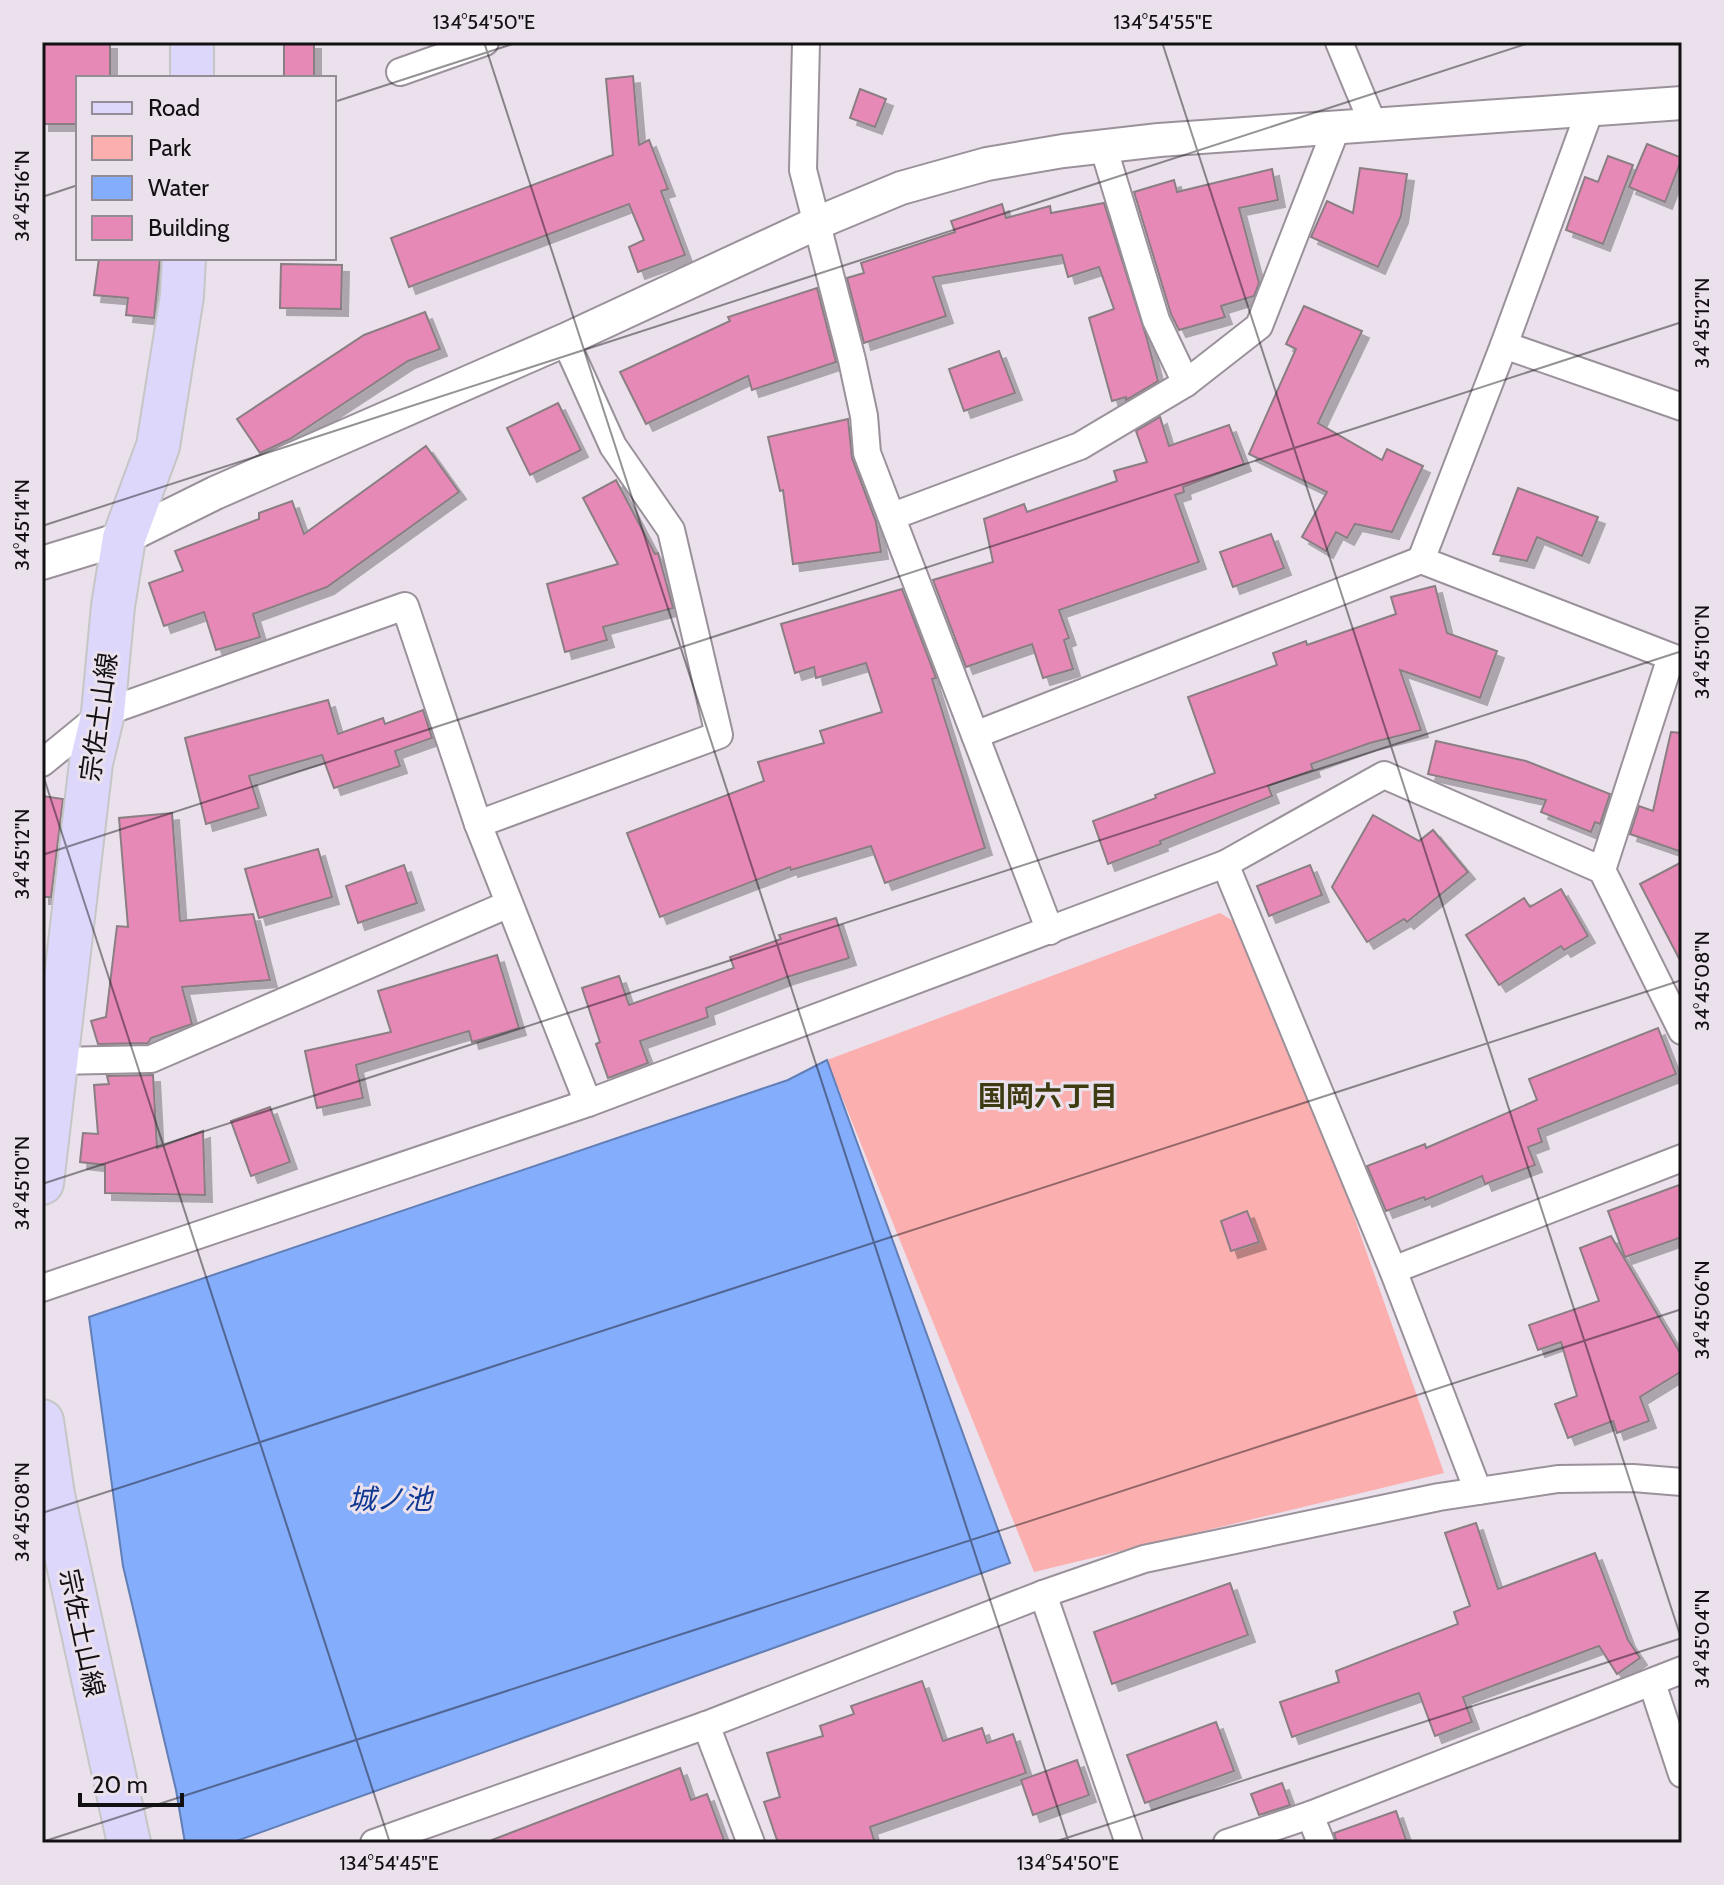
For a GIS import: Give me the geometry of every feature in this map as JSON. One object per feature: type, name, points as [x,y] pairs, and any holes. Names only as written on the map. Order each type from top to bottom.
[{"type":"main road","points":[[192,42],[192,76]]},
{"type":"main road","name":"宗佐土山線","points":[[42,1183],[91,763],[103,713],[113,606],[124,538],[158,446],[182,296],[184,260]]},
{"type":"main road","name":"宗佐土山線","points":[[42,1421],[53,1495],[129,1843]]},
{"type":"street","points":[[400,72],[485,42]]},
{"type":"street","points":[[806,42],[803,170],[864,416],[867,453],[1050,931]]},
{"type":"street","points":[[1339,42],[1373,124]]},
{"type":"street","points":[[42,563],[124,538],[215,493],[901,188],[987,164],[1103,146],[1243,133],[1682,103]]},
{"type":"street","points":[[1421,560],[1590,110]]},
{"type":"street","points":[[893,516],[1080,446],[1186,383],[1259,326],[1336,129]]},
{"type":"street","points":[[1103,146],[1156,320],[1186,383]]},
{"type":"street","points":[[478,824],[719,735],[671,530],[613,446],[565,340]]},
{"type":"street","points":[[1504,345],[1682,407]]},
{"type":"street","points":[[975,735],[1421,560],[1677,659],[1602,870]]},
{"type":"street","points":[[42,763],[103,713],[405,606],[478,824],[588,1103]]},
{"type":"street","points":[[42,1288],[588,1103],[1050,931],[1225,864],[1384,775],[1602,870],[1682,1031]]},
{"type":"street","points":[[1225,864],[1393,1270],[1478,1491]]},
{"type":"street","points":[[56,1061],[151,1059],[509,904]]},
{"type":"street","points":[[1393,1270],[1682,1158]]},
{"type":"street","points":[[374,1843],[706,1725],[1043,1594],[1144,1559],[1478,1491],[1558,1479],[1633,1478],[1682,1482]]},
{"type":"street","points":[[1043,1594],[1129,1843]]},
{"type":"street","points":[[1227,1843],[1310,1815],[1682,1670]]},
{"type":"street","points":[[1652,1683],[1682,1774]]},
{"type":"street","points":[[706,1725],[751,1843]]},
{"type":"street","points":[[1310,1815],[1321,1843]]},
{"type":"green space","points":[[1220,913],[1255,934],[1444,1473],[1034,1572],[827,1060]]},
{"type":"water","name":"城ノ池","points":[[827,1060],[1010,1563],[231,1843],[185,1843],[176,1790],[123,1566],[89,1317],[788,1080]]},
{"type":"building","points":[[42,42],[110,42],[110,76],[76,76],[76,124],[42,124]]},
{"type":"building","points":[[284,42],[314,42],[314,76],[284,76]]},
{"type":"building","points":[[633,76],[639,145],[649,140],[668,189],[661,191],[685,255],[638,272],[629,247],[644,240],[629,204],[409,287],[391,238],[613,155],[606,79]]},
{"type":"building","points":[[860,89],[886,99],[875,127],[850,118]]},
{"type":"building","points":[[1647,144],[1682,158],[1665,202],[1629,187]]},
{"type":"building","points":[[1608,156],[1633,165],[1603,244],[1566,230],[1585,177],[1598,182]]},
{"type":"building","points":[[1360,168],[1407,174],[1401,216],[1378,267],[1311,237],[1327,201],[1353,213]]},
{"type":"building","points":[[1272,169],[1278,200],[1239,208],[1259,283],[1254,296],[1221,306],[1225,317],[1179,330],[1171,314],[1134,192],[1174,180],[1177,192]]},
{"type":"building","points":[[1104,203],[1158,381],[1126,400],[1126,397],[1112,401],[1089,318],[1114,309],[1099,267],[1068,277],[1062,255],[933,277],[946,316],[864,343],[847,278],[864,273],[861,263],[955,232],[951,221],[1002,204],[1006,218],[1050,206],[1051,213]]},
{"type":"building","points":[[99,260],[160,260],[154,318],[126,315],[128,298],[94,295]]},
{"type":"building","points":[[281,264],[342,265],[341,309],[280,308]]},
{"type":"building","points":[[817,288],[836,362],[752,390],[748,376],[646,424],[620,372],[730,321],[728,317]]},
{"type":"building","points":[[1304,306],[1362,331],[1318,423],[1382,460],[1387,449],[1423,466],[1392,532],[1355,524],[1347,538],[1336,532],[1326,551],[1302,537],[1327,492],[1249,454],[1296,349],[1286,344]]},
{"type":"building","points":[[425,312],[440,349],[408,361],[290,439],[260,453],[237,419],[364,335]]},
{"type":"building","points":[[999,351],[1015,393],[964,411],[949,369]]},
{"type":"building","points":[[558,403],[581,450],[530,475],[507,428]]},
{"type":"building","points":[[1160,417],[1169,446],[1229,425],[1244,464],[1183,487],[1184,492],[1175,495],[1199,562],[1059,610],[1069,638],[1064,640],[1073,669],[1043,678],[1032,644],[966,667],[933,580],[993,562],[984,519],[1024,504],[1027,512],[1117,481],[1114,471],[1147,462],[1136,431]]},
{"type":"building","points":[[848,419],[852,458],[876,522],[881,552],[793,564],[783,490],[780,491],[768,437]]},
{"type":"building","points":[[426,446],[459,492],[327,587],[253,614],[260,637],[216,650],[204,612],[164,626],[149,583],[183,571],[175,551],[259,519],[259,513],[292,501],[304,534]]},
{"type":"building","points":[[616,480],[655,554],[658,553],[673,608],[603,627],[607,640],[565,652],[547,584],[618,564],[583,498]]},
{"type":"building","points":[[1518,488],[1598,517],[1582,556],[1537,537],[1527,561],[1493,554]]},
{"type":"building","points":[[1271,534],[1284,568],[1233,587],[1220,552]]},
{"type":"building","points":[[1435,586],[1447,633],[1497,651],[1480,698],[1400,670],[1421,730],[1370,743],[1311,764],[1313,770],[1268,786],[1272,796],[1108,864],[1093,821],[1215,773],[1188,697],[1277,665],[1273,653],[1306,641],[1307,645],[1396,614],[1391,597]]},
{"type":"building","points":[[902,589],[936,678],[932,679],[985,848],[885,883],[871,846],[791,870],[790,867],[660,917],[627,833],[764,781],[758,762],[824,743],[820,731],[882,712],[866,663],[816,678],[814,667],[795,673],[781,624]]},
{"type":"building","points":[[328,700],[338,734],[383,718],[385,724],[423,710],[432,738],[395,751],[400,766],[334,788],[322,755],[249,776],[259,808],[206,824],[185,738]]},
{"type":"building","points":[[1671,732],[1682,733],[1682,852],[1630,834],[1639,806],[1653,811]]},
{"type":"building","points":[[1436,741],[1526,761],[1610,794],[1600,824],[1595,822],[1591,832],[1541,812],[1546,800],[1428,774]]},
{"type":"building","points":[[42,796],[63,799],[51,897],[42,897]]},
{"type":"building","points":[[172,813],[180,921],[253,914],[270,980],[182,987],[192,1024],[151,1038],[148,1043],[98,1044],[91,1021],[106,1017],[117,926],[128,927],[119,818]]},
{"type":"building","points":[[1373,815],[1419,841],[1433,830],[1468,872],[1407,922],[1404,919],[1367,942],[1332,887]]},
{"type":"building","points":[[318,849],[332,897],[259,918],[245,869]]},
{"type":"building","points":[[1682,862],[1682,964],[1640,884]]},
{"type":"building","points":[[404,865],[417,903],[358,923],[346,886]]},
{"type":"building","points":[[1310,865],[1322,895],[1269,916],[1257,886]]},
{"type":"building","points":[[1561,889],[1588,936],[1564,950],[1561,946],[1499,985],[1466,935],[1524,898],[1530,907]]},
{"type":"building","points":[[836,918],[849,958],[787,977],[706,1008],[708,1017],[640,1041],[648,1063],[608,1078],[582,988],[619,976],[629,1005],[734,968],[730,957],[781,939],[779,935]]},
{"type":"building","points":[[497,955],[519,1028],[472,1042],[469,1031],[356,1065],[363,1098],[317,1108],[305,1051],[391,1032],[378,991]]},
{"type":"building","points":[[1658,1028],[1676,1074],[1538,1129],[1542,1142],[1528,1147],[1535,1165],[1485,1184],[1482,1176],[1425,1200],[1424,1197],[1386,1211],[1367,1166],[1425,1144],[1426,1148],[1537,1100],[1529,1079]]},
{"type":"building","points":[[153,1075],[157,1148],[203,1131],[205,1195],[105,1193],[105,1165],[80,1162],[83,1133],[98,1134],[94,1085],[109,1084],[107,1076]]},
{"type":"building","points":[[270,1107],[290,1162],[251,1176],[231,1121]]},
{"type":"building","points":[[1682,1184],[1682,1237],[1625,1257],[1608,1211]]},
{"type":"building","points":[[1247,1211],[1259,1242],[1231,1251],[1221,1221]]},
{"type":"building","points":[[1611,1236],[1682,1356],[1682,1371],[1640,1397],[1649,1421],[1617,1433],[1613,1421],[1568,1438],[1555,1404],[1577,1396],[1561,1342],[1538,1350],[1529,1325],[1599,1301],[1580,1248]]},
{"type":"building","points":[[1476,1523],[1498,1589],[1595,1553],[1628,1640],[1640,1658],[1617,1674],[1599,1646],[1463,1697],[1472,1722],[1435,1736],[1419,1693],[1292,1737],[1280,1702],[1339,1682],[1336,1671],[1458,1624],[1454,1612],[1470,1606],[1445,1533]]},
{"type":"building","points":[[1230,1583],[1248,1635],[1112,1684],[1094,1632]]},
{"type":"building","points":[[922,1681],[943,1741],[982,1728],[987,1743],[1013,1734],[1026,1773],[870,1827],[875,1843],[778,1843],[764,1802],[780,1797],[767,1753],[823,1736],[820,1726],[854,1714],[851,1706]]},
{"type":"building","points":[[1216,1722],[1234,1771],[1145,1803],[1127,1755]]},
{"type":"building","points":[[1077,1760],[1089,1795],[1033,1815],[1021,1780]]},
{"type":"building","points":[[680,1768],[691,1800],[707,1794],[725,1843],[492,1843],[492,1840]]},
{"type":"building","points":[[1282,1783],[1290,1805],[1259,1815],[1251,1794]]},
{"type":"building","points":[[1396,1811],[1407,1843],[1337,1843],[1334,1833]]},
{"type":"district","name":"国岡六丁目","points":[[1048,1096]]}]
